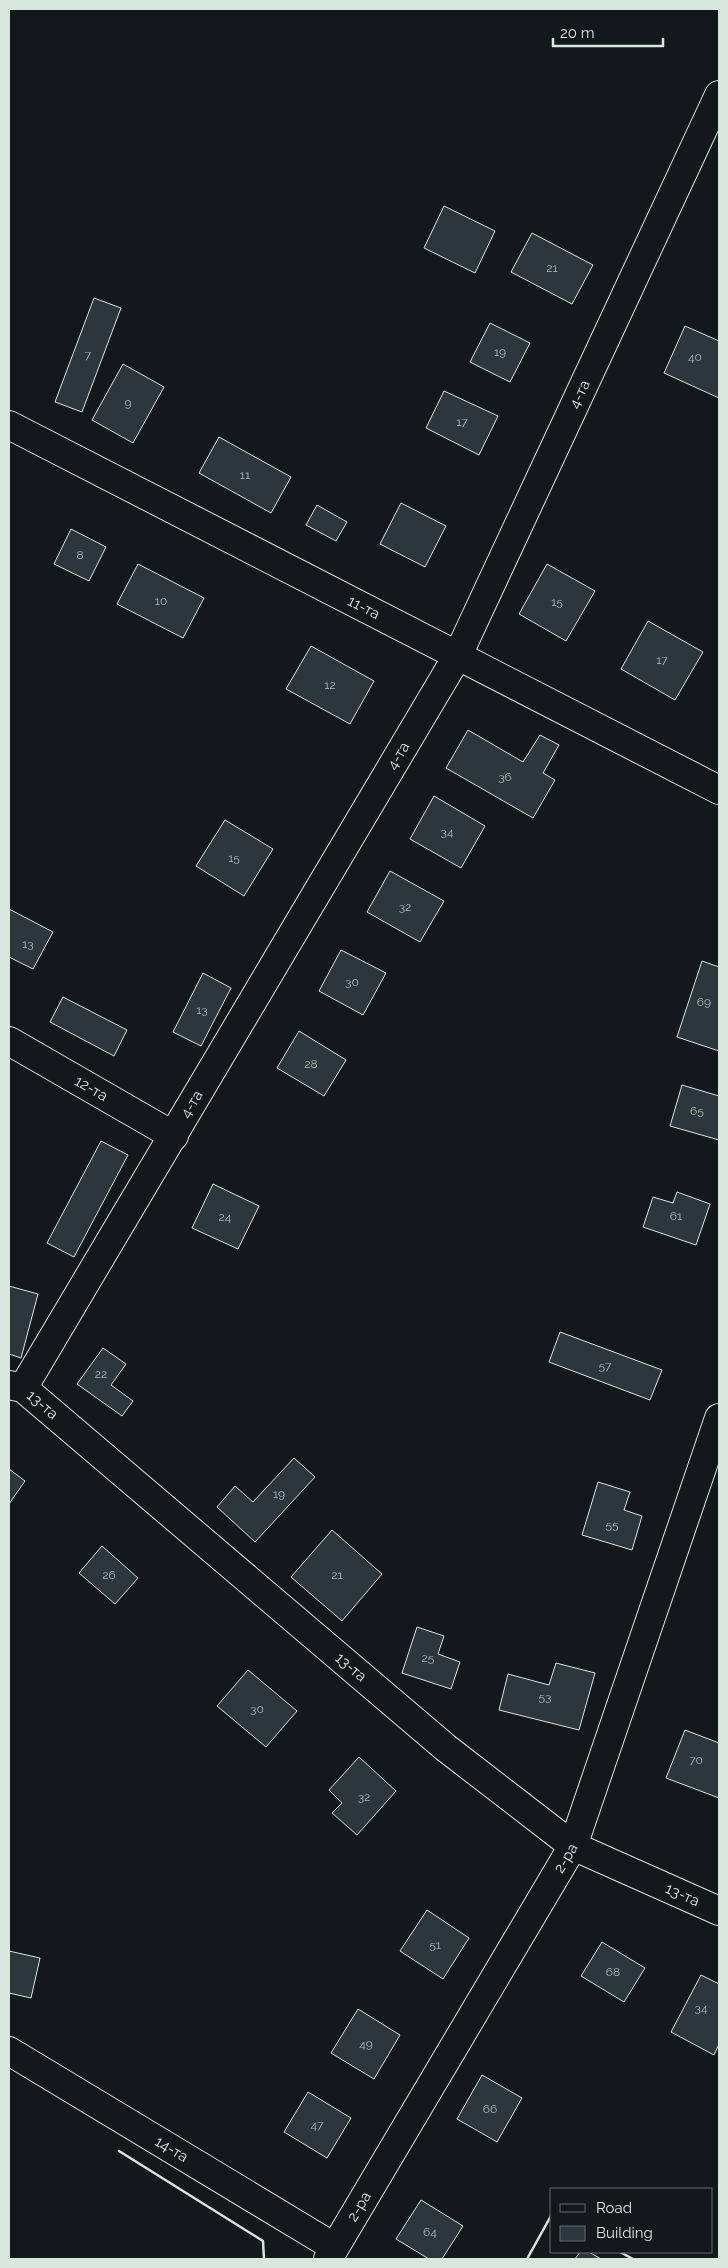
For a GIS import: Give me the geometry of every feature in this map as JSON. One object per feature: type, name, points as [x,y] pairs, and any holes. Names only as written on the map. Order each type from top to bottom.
[{"type":"street","name":"4-та","points":[[16,1386],[174,1136],[458,655],[719,95]]},
{"type":"street","name":"11-та","points":[[9,425],[719,790]]},
{"type":"street","name":"12-та","points":[[9,1041],[174,1136]]},
{"type":"street","name":"13-та","points":[[16,1386],[446,1748],[573,1846],[719,1911]]},
{"type":"street","name":"2-ра","points":[[331,2253],[573,1846],[719,1418]]},
{"type":"street","name":"14-та","points":[[9,2052],[331,2253]]},
{"type":"building","points":[[444,206],[495,231],[475,273],[424,248]]},
{"type":"building","points":[[532,233],[593,265],[572,304],[511,272]]},
{"type":"building","points":[[94,298],[121,308],[82,412],[55,402]]},
{"type":"building","points":[[490,323],[530,343],[510,382],[470,362]]},
{"type":"building","points":[[685,326],[719,341],[719,398],[664,373]]},
{"type":"building","points":[[123,364],[164,387],[133,443],[92,420]]},
{"type":"building","points":[[444,391],[498,416],[479,455],[426,428]]},
{"type":"building","points":[[219,437],[291,477],[271,513],[199,473]]},
{"type":"building","points":[[401,503],[446,526],[425,567],[380,544]]},
{"type":"building","points":[[317,505],[347,522],[336,541],[306,525]]},
{"type":"building","points":[[71,529],[106,547],[89,581],[54,564]]},
{"type":"building","points":[[138,564],[204,598],[183,638],[117,604]]},
{"type":"building","points":[[547,564],[595,591],[566,641],[519,614]]},
{"type":"building","points":[[648,621],[703,652],[675,700],[621,669]]},
{"type":"building","points":[[311,646],[374,681],[350,724],[286,689]]},
{"type":"building","points":[[468,730],[523,762],[540,735],[559,745],[543,773],[555,780],[533,818],[446,768]]},
{"type":"building","points":[[434,796],[485,826],[461,868],[410,839]]},
{"type":"building","points":[[225,820],[273,849],[244,896],[196,866]]},
{"type":"building","points":[[390,871],[444,901],[420,942],[367,912]]},
{"type":"building","points":[[9,909],[53,932],[33,969],[9,957]]},
{"type":"building","points":[[341,950],[386,973],[363,1015],[319,991]]},
{"type":"building","points":[[702,961],[719,967],[719,1051],[677,1037]]},
{"type":"building","points":[[203,973],[231,988],[201,1046],[173,1032]]},
{"type":"building","points":[[63,997],[127,1030],[114,1056],[50,1022]]},
{"type":"building","points":[[299,1031],[346,1060],[324,1096],[277,1068]]},
{"type":"building","points":[[682,1085],[719,1096],[719,1140],[670,1126]]},
{"type":"building","points":[[101,1141],[128,1155],[74,1257],[47,1243]]},
{"type":"building","points":[[213,1184],[259,1206],[238,1249],[192,1228]]},
{"type":"building","points":[[677,1192],[710,1204],[696,1245],[643,1227],[653,1197],[673,1203]]},
{"type":"building","points":[[9,1286],[38,1294],[21,1358],[9,1354]]},
{"type":"building","points":[[560,1332],[662,1370],[650,1400],[549,1362]]},
{"type":"building","points":[[103,1348],[126,1364],[111,1385],[133,1401],[122,1416],[77,1384]]},
{"type":"building","points":[[294,1458],[315,1477],[255,1542],[217,1507],[235,1486],[253,1502]]},
{"type":"building","points":[[9,1469],[25,1481],[9,1504]]},
{"type":"building","points":[[598,1482],[630,1492],[624,1510],[642,1516],[632,1550],[582,1535]]},
{"type":"building","points":[[332,1530],[382,1574],[342,1621],[291,1577]]},
{"type":"building","points":[[102,1546],[138,1578],[115,1604],[79,1573]]},
{"type":"building","points":[[417,1627],[444,1636],[438,1654],[460,1662],[451,1689],[402,1673]]},
{"type":"building","points":[[556,1663],[595,1673],[579,1730],[499,1710],[508,1674],[549,1685]]},
{"type":"building","points":[[248,1670],[297,1711],[266,1747],[217,1706]]},
{"type":"building","points":[[685,1730],[719,1743],[719,1798],[666,1778]]},
{"type":"building","points":[[359,1757],[396,1791],[357,1835],[332,1813],[342,1803],[329,1790]]},
{"type":"building","points":[[427,1910],[469,1938],[443,1979],[400,1951]]},
{"type":"building","points":[[602,1942],[645,1968],[624,2002],[581,1976]]},
{"type":"building","points":[[9,1951],[40,1958],[31,1998],[9,1993]]},
{"type":"building","points":[[701,1975],[719,1984],[719,2044],[714,2055],[671,2032]]},
{"type":"building","points":[[358,2009],[400,2035],[374,2079],[331,2053]]},
{"type":"building","points":[[482,2075],[522,2098],[497,2142],[457,2119]]},
{"type":"building","points":[[308,2092],[351,2118],[327,2158],[284,2132]]},
{"type":"building","points":[[421,2200],[463,2226],[442,2259],[429,2259],[396,2239]]},
{"type":"building","points":[[579,2253],[591,2253],[601,2259],[575,2259]]},
{"type":"wall","points":[[119,2151],[263,2241],[264,2259]]},
{"type":"wall","points":[[527,2259],[550,2218]]},
{"type":"wall","points":[[622,2253],[633,2259]]}]
